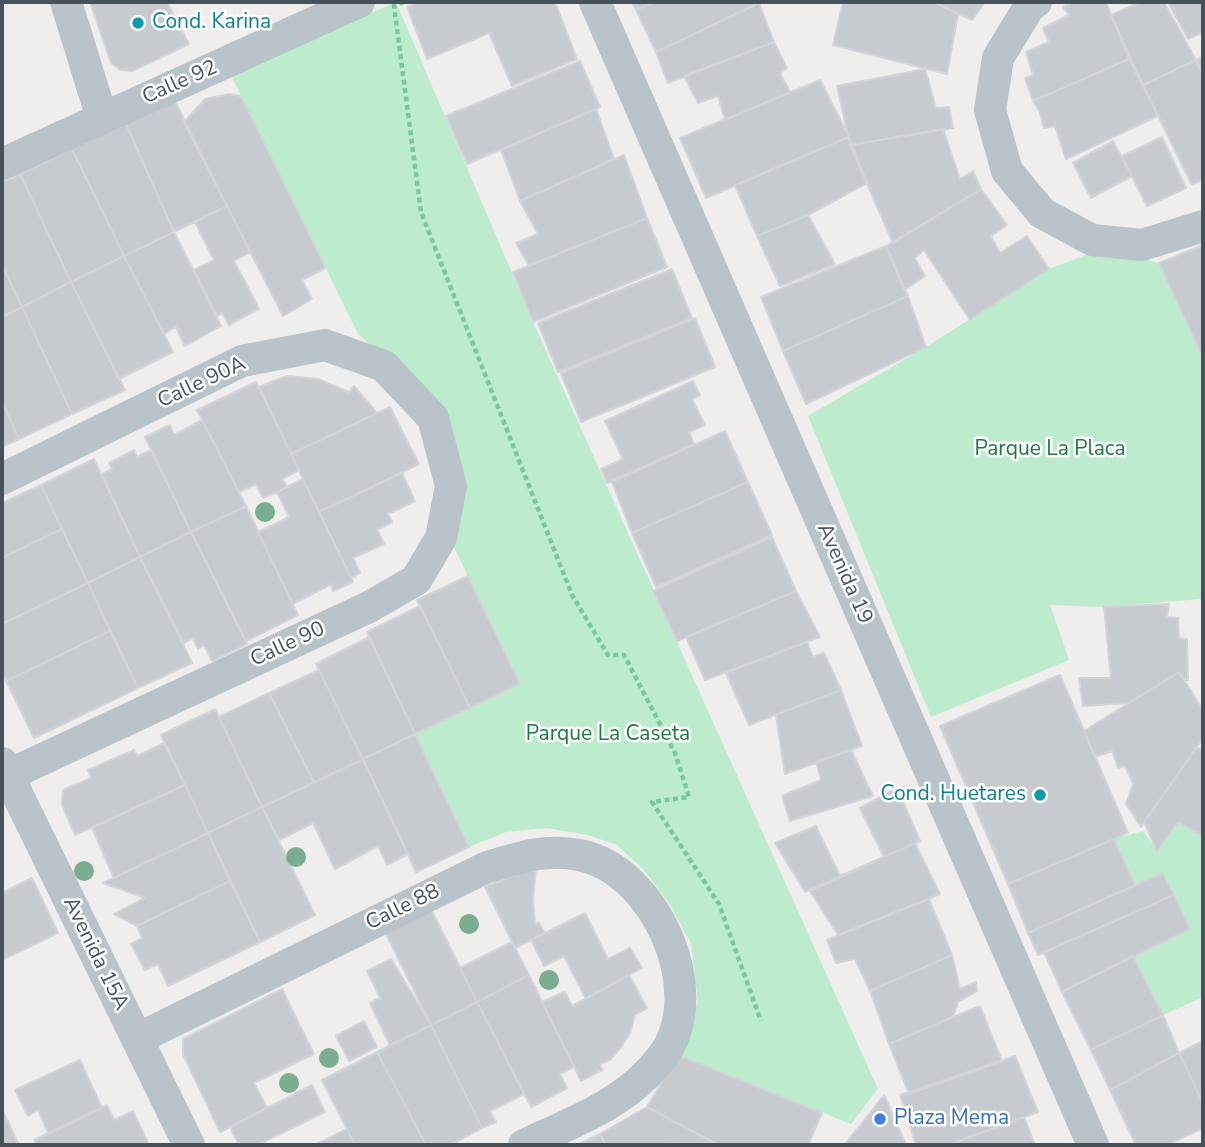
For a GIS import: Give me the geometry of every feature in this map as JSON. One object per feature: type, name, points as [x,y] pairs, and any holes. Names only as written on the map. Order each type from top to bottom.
[{"type":"street","points":[[66,2],[102,118]]},
{"type":"street","name":"Calle 92","points":[[2,164],[359,2]]},
{"type":"street","name":"Avenida 19","points":[[595,2],[1093,1145]]},
{"type":"street","points":[[1036,2],[1029,6],[998,58],[990,110],[1007,172],[1042,213],[1092,240],[1142,245],[1203,226]]},
{"type":"street","name":"Calle 90A","points":[[2,480],[242,361],[325,345],[384,366],[433,418]]},
{"type":"street","name":"Calle 90","points":[[4,772],[369,607],[416,580],[441,538],[451,486],[433,418]]},
{"type":"street","name":"Avenida 15A","points":[[4,772],[189,1145]]},
{"type":"street","name":"Calle 88","points":[[137,1039],[485,868],[538,852],[581,855],[617,871],[662,921],[680,972],[677,1021],[663,1056],[621,1099],[524,1145]]},
{"type":"path","points":[[404,2],[394,6],[421,212],[572,595],[608,655],[624,655],[675,753],[690,797],[652,802],[719,904],[761,1021]]},
{"type":"green space","name":"Parque La Caseta","points":[[396,2],[533,322],[878,1089],[851,1124],[678,1055],[698,1002],[691,943],[669,903],[643,869],[617,845],[588,835],[547,828],[506,832],[469,847],[415,734],[520,684],[452,543],[462,512],[460,465],[410,377],[358,334],[231,75]]},
{"type":"green space","name":"Parque La Placa","points":[[1104,248],[1159,263],[1203,358],[1201,599],[1104,607],[1050,605],[1069,660],[931,717],[808,416],[926,347],[1049,269]]},
{"type":"green space","points":[[1178,822],[1203,836],[1203,997],[1163,1015],[1133,956],[1190,929],[1163,873],[1135,885],[1114,839],[1143,831],[1157,850]]},
{"type":"building","name":"Cond. Karina","points":[[90,2],[167,2],[189,44],[132,71],[120,70],[111,63]]},
{"type":"building","points":[[420,2],[555,2],[577,59],[512,86],[489,33],[427,59],[407,7]]},
{"type":"building","points":[[632,2],[654,2],[636,10]]},
{"type":"building","points":[[654,2],[759,3],[656,52],[636,10]]},
{"type":"building","points":[[843,2],[933,2],[958,14],[947,74],[833,45]]},
{"type":"building","points":[[933,2],[985,2],[972,20]]},
{"type":"building","points":[[1074,2],[1106,2],[1129,59],[1033,101],[1025,78],[1033,75],[1026,52],[1049,42],[1043,28],[1069,15],[1063,7]]},
{"type":"building","points":[[1141,2],[1164,2],[1196,60],[1143,85],[1111,15]]},
{"type":"building","points":[[1168,2],[1203,2],[1203,32],[1188,39]]},
{"type":"building","points":[[759,3],[774,42],[668,83],[656,52]]},
{"type":"building","points":[[774,42],[787,68],[780,73],[790,92],[725,120],[718,96],[698,103],[684,76]]},
{"type":"building","points":[[1203,57],[1203,75],[1196,60]]},
{"type":"building","points":[[1129,59],[1158,116],[1066,159],[1055,126],[1044,128],[1040,112],[1033,101]]},
{"type":"building","points":[[1196,60],[1203,75],[1203,179],[1192,185],[1143,85]]},
{"type":"building","points":[[580,61],[600,107],[467,164],[446,116]]},
{"type":"building","points":[[925,69],[936,108],[949,107],[953,128],[850,145],[837,86]]},
{"type":"building","points":[[820,80],[849,137],[706,198],[680,138]]},
{"type":"building","points":[[229,94],[241,96],[326,268],[302,280],[312,299],[283,316],[184,122],[205,99]]},
{"type":"building","points":[[175,101],[227,206],[174,232],[126,124]]},
{"type":"building","points":[[596,109],[614,159],[520,201],[501,150]]},
{"type":"building","points":[[126,124],[174,232],[124,256],[72,149]]},
{"type":"building","points":[[943,129],[960,179],[973,171],[981,189],[893,243],[850,145]]},
{"type":"building","points":[[849,137],[867,183],[808,215],[757,236],[735,185]]},
{"type":"building","points":[[1162,137],[1186,188],[1147,206],[1122,156]]},
{"type":"building","points":[[1113,141],[1132,176],[1091,198],[1073,163]]},
{"type":"building","points":[[72,149],[124,256],[71,282],[20,174]]},
{"type":"building","points":[[624,155],[647,218],[529,266],[516,243],[538,234],[520,201]]},
{"type":"building","points":[[20,174],[71,282],[22,307],[2,265],[2,182]]},
{"type":"building","points":[[981,189],[1007,225],[991,236],[1000,253],[1027,236],[1049,269],[970,320],[924,250],[915,258],[925,276],[904,290],[886,246]]},
{"type":"building","points":[[227,206],[250,252],[234,261],[259,309],[229,325],[222,313],[217,316],[194,270],[214,260],[195,222]]},
{"type":"building","points":[[808,215],[835,264],[780,286],[757,236]]},
{"type":"building","points":[[647,218],[667,267],[533,322],[513,272]]},
{"type":"building","points":[[174,232],[221,326],[185,346],[176,327],[164,334],[124,256]]},
{"type":"building","points":[[1203,245],[1203,358],[1159,263]]},
{"type":"building","points":[[886,246],[908,296],[783,351],[761,297]]},
{"type":"building","points":[[124,256],[173,352],[119,379],[71,282]]},
{"type":"building","points":[[2,265],[22,307],[2,317]]},
{"type":"building","points":[[672,269],[692,318],[558,372],[538,323]]},
{"type":"building","points":[[71,282],[125,390],[72,414],[22,307]]},
{"type":"building","points":[[908,296],[926,347],[806,404],[783,351]]},
{"type":"building","points":[[22,307],[72,414],[19,439],[2,402],[2,317]]},
{"type":"building","points":[[695,318],[715,367],[581,422],[561,373]]},
{"type":"building","points":[[287,376],[318,379],[349,392],[354,386],[377,413],[291,454],[259,387]]},
{"type":"building","points":[[693,381],[700,395],[692,399],[705,425],[689,432],[694,444],[607,483],[601,469],[623,459],[605,421]]},
{"type":"building","points":[[256,382],[299,470],[282,479],[287,487],[263,498],[256,484],[239,492],[197,410]]},
{"type":"building","points":[[2,402],[19,439],[2,447]]},
{"type":"building","points":[[390,407],[419,464],[319,512],[291,454]]},
{"type":"building","points":[[202,420],[246,506],[191,532],[145,437],[170,425],[174,435]]},
{"type":"building","points":[[725,431],[748,482],[632,533],[612,482]]},
{"type":"building","points":[[134,450],[137,457],[151,450],[191,532],[140,557],[102,474],[112,469],[109,463]]},
{"type":"building","points":[[94,459],[140,557],[88,583],[41,485]]},
{"type":"building","points":[[402,473],[415,501],[388,514],[392,522],[377,530],[384,544],[353,558],[360,573],[351,578],[319,512]]},
{"type":"building","points":[[303,479],[353,582],[333,591],[331,584],[293,604],[258,532],[289,517],[277,492]]},
{"type":"building","points":[[748,482],[772,535],[656,587],[632,533]]},
{"type":"building","points":[[41,485],[62,529],[2,558],[2,503]]},
{"type":"building","points":[[246,506],[298,615],[246,641],[191,532]]},
{"type":"building","points":[[62,529],[88,583],[2,624],[2,558]]},
{"type":"building","points":[[191,532],[247,644],[212,661],[204,645],[198,649],[193,638],[184,643],[140,557]]},
{"type":"building","points":[[772,537],[796,591],[677,641],[653,591]]},
{"type":"building","points":[[140,557],[192,663],[138,688],[88,583]]},
{"type":"building","points":[[468,576],[520,684],[470,708],[417,600]]},
{"type":"building","points":[[88,583],[110,631],[6,681],[2,672],[2,624]]},
{"type":"building","points":[[796,591],[820,637],[705,680],[686,637]]},
{"type":"building","points":[[1169,604],[1167,617],[1178,618],[1179,638],[1187,639],[1188,680],[1184,680],[1179,672],[1129,703],[1083,706],[1079,678],[1111,678],[1104,607]]},
{"type":"building","points":[[420,606],[470,708],[415,734],[367,632]]},
{"type":"building","points":[[110,631],[138,688],[34,738],[6,681]]},
{"type":"building","points":[[369,637],[415,734],[363,759],[316,664]]},
{"type":"building","points":[[807,642],[813,657],[824,653],[841,690],[749,725],[726,673]]},
{"type":"building","points":[[319,670],[363,759],[314,783],[269,693]]},
{"type":"building","points":[[1179,672],[1203,710],[1203,738],[1141,827],[1126,804],[1133,784],[1125,766],[1118,768],[1112,751],[1095,757],[1084,731]]},
{"type":"building","name":"Cond. Huetares","points":[[1060,675],[1128,833],[1008,884],[940,726]]},
{"type":"building","points":[[841,690],[862,746],[785,774],[776,715]]},
{"type":"building","points":[[269,693],[314,783],[262,807],[219,717]]},
{"type":"building","points":[[215,709],[262,807],[208,833],[161,735]]},
{"type":"building","points":[[415,734],[469,847],[416,872],[363,759]]},
{"type":"building","points":[[164,743],[185,785],[75,835],[62,805],[63,790],[91,778],[88,770],[134,750],[137,756]]},
{"type":"building","points":[[1197,747],[1203,751],[1203,836],[1178,822],[1157,851],[1144,822]]},
{"type":"building","points":[[851,750],[873,796],[790,821],[782,796],[821,780],[816,762]]},
{"type":"building","points":[[363,759],[408,854],[387,865],[378,846],[335,869],[313,823],[279,840],[262,807]]},
{"type":"building","points":[[185,785],[208,833],[114,878],[92,828]]},
{"type":"building","points":[[897,788],[920,841],[884,857],[860,808]]},
{"type":"building","points":[[262,807],[315,915],[260,942],[208,833]]},
{"type":"building","points":[[816,826],[840,876],[881,858],[805,892],[775,843]]},
{"type":"building","points":[[208,833],[230,881],[137,926],[114,914],[145,898],[103,883]]},
{"type":"building","points":[[1114,839],[1135,885],[1028,933],[1008,884]]},
{"type":"building","points":[[915,843],[940,894],[838,935],[810,891]]},
{"type":"building","points":[[536,866],[533,900],[535,924],[539,923],[545,933],[515,948],[485,887]]},
{"type":"building","points":[[1163,873],[1174,895],[1038,955],[1028,933]]},
{"type":"building","points":[[32,878],[58,933],[2,960],[2,893]]},
{"type":"building","points":[[230,881],[260,942],[168,986],[158,964],[145,970],[131,944],[142,938],[137,926]]},
{"type":"building","points":[[1174,895],[1190,929],[1062,992],[1044,952]]},
{"type":"building","points":[[929,899],[952,955],[870,991],[855,959],[836,963],[827,940]]},
{"type":"building","points":[[431,909],[477,1002],[431,1025],[385,932]]},
{"type":"building","points":[[585,913],[608,959],[630,948],[642,968],[586,999],[564,956],[544,966],[531,940]]},
{"type":"building","points":[[512,942],[529,975],[477,1002],[460,968]]},
{"type":"building","points":[[952,955],[960,989],[976,982],[977,991],[958,1002],[953,1017],[889,1044],[870,991]]},
{"type":"building","points":[[1133,956],[1163,1015],[1091,1050],[1062,992]]},
{"type":"building","points":[[391,959],[431,1025],[390,1045],[370,1003],[380,998],[367,971]]},
{"type":"building","points":[[529,975],[574,1067],[560,1074],[567,1088],[531,1107],[477,1002]]},
{"type":"building","points":[[629,975],[647,1008],[635,1015],[630,1033],[610,1060],[600,1064],[602,1070],[581,1081],[542,1002],[565,992],[572,1006]]},
{"type":"building","points":[[282,989],[314,1054],[254,1083],[267,1108],[220,1132],[183,1054],[183,1039]]},
{"type":"building","points":[[477,1002],[524,1094],[490,1111],[496,1122],[482,1128],[431,1025]]},
{"type":"building","points":[[980,1006],[1002,1061],[909,1094],[889,1044]]},
{"type":"building","points":[[1163,1015],[1179,1053],[1110,1090],[1091,1050]]},
{"type":"building","points":[[364,1021],[377,1047],[349,1061],[336,1036]]},
{"type":"building","points":[[431,1025],[482,1128],[450,1145],[426,1145],[377,1052]]},
{"type":"building","points":[[1203,1041],[1203,1103],[1179,1053]]},
{"type":"building","points":[[377,1052],[426,1145],[355,1145],[322,1080]]},
{"type":"building","points":[[1179,1053],[1203,1103],[1203,1128],[1167,1145],[1136,1145],[1110,1090]]},
{"type":"building","points":[[678,1055],[822,1113],[808,1145],[719,1145],[647,1107]]},
{"type":"building","points":[[1015,1056],[1038,1112],[948,1145],[916,1145],[900,1095]]},
{"type":"building","points":[[80,1060],[102,1108],[49,1134],[38,1110],[28,1116],[15,1090]]},
{"type":"building","points":[[312,1085],[325,1112],[257,1145],[239,1145],[230,1127]]},
{"type":"building","name":"Plaza Mema","points":[[884,1095],[906,1145],[841,1145],[846,1143]]},
{"type":"building","points":[[107,1105],[114,1120],[133,1111],[149,1145],[37,1145],[34,1140]]},
{"type":"building","points":[[647,1107],[715,1143],[606,1145],[600,1134]]},
{"type":"building","points":[[2,1109],[18,1143],[14,1145],[2,1145]]},
{"type":"building","points":[[1024,1117],[1035,1145],[948,1145]]},
{"type":"building","points":[[347,1129],[355,1145],[315,1145]]},
{"type":"building","points":[[600,1134],[606,1145],[577,1145]]},
{"type":"place","name":"Cond. Karina","points":[[138,23]]},
{"type":"place","name":"Cond. Huetares","points":[[1040,795]]},
{"type":"place","name":"Plaza Mema","points":[[880,1119]]}]
